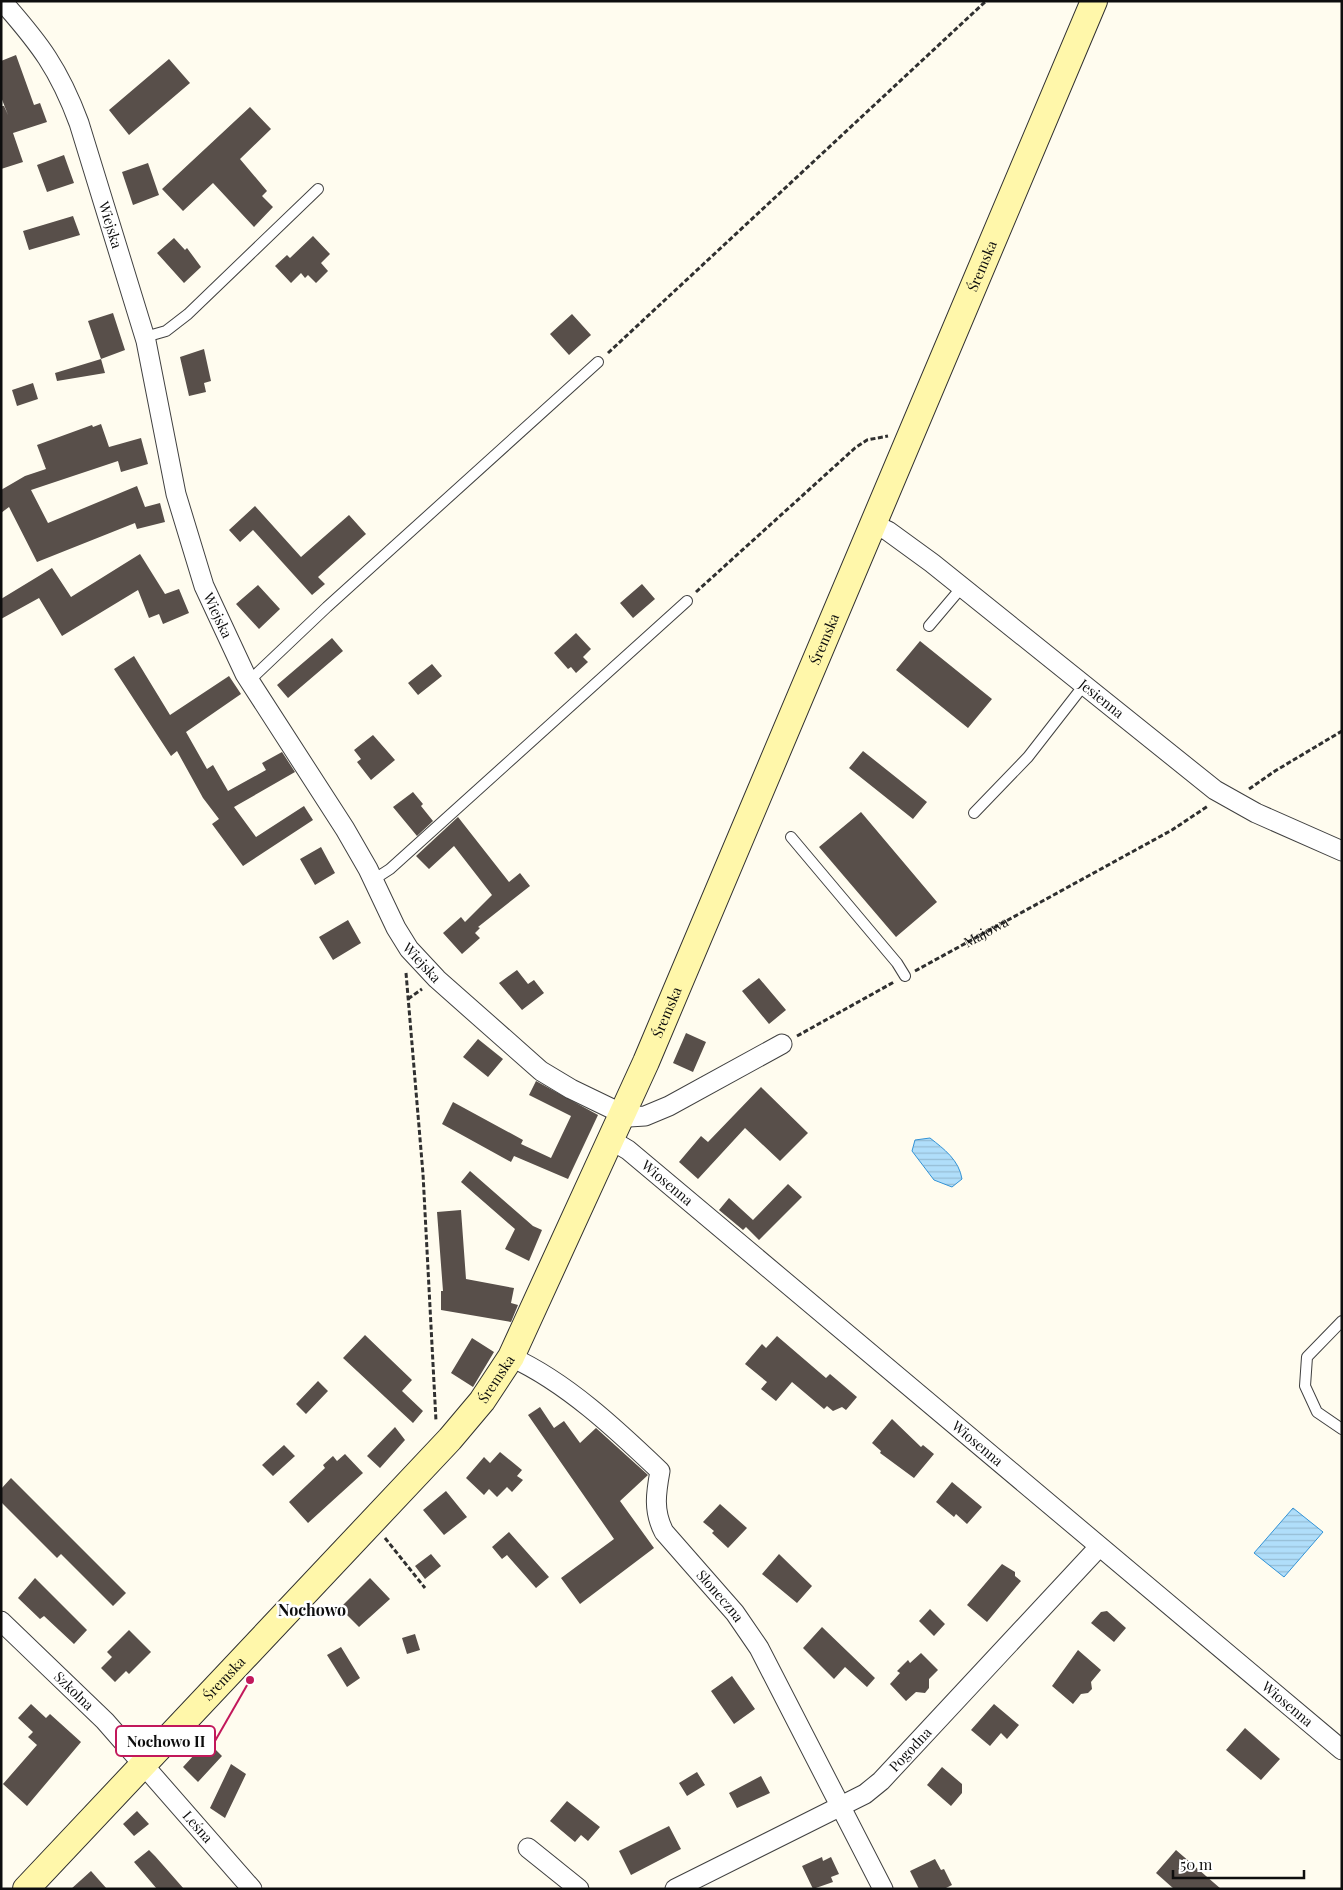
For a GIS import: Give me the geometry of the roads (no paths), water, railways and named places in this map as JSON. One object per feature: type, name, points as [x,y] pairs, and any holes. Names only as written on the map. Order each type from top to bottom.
[{"type":"main road","name":"Śremska","points":[[26,1889],[450,1439],[482,1401],[511,1357],[611,1140],[1094,1]]},
{"type":"street","name":"Wiejska","points":[[2,1],[39,43],[50,59],[69,96],[106,204],[145,337],[170,468],[188,540],[214,609],[249,681],[331,806],[409,949],[437,979],[541,1071],[571,1089],[622,1114]]},
{"type":"street","name":"Jesienna","points":[[873,524],[894,535],[962,587],[1201,780],[1256,814],[1342,851]]},
{"type":"street","points":[[622,1114],[638,1118],[669,1106],[782,1044]]},
{"type":"street","name":"Wiosenna","points":[[611,1140],[628,1150],[1342,1750]]},
{"type":"street","name":"Słoneczna","points":[[511,1357],[544,1374],[570,1392],[660,1470],[655,1503],[657,1519],[664,1532],[734,1614],[759,1648],[883,1889]]},
{"type":"street","name":"Pogodna","points":[[675,1889],[865,1794],[881,1781],[1099,1547]]},
{"type":"street","name":"Szkolna","points":[[1,1621],[106,1721],[144,1764]]},
{"type":"street","name":"Leśna","points":[[144,1764],[252,1889]]},
{"type":"street","points":[[528,1848],[579,1889]]},
{"type":"lane","points":[[145,337],[166,331],[188,314],[318,189]]},
{"type":"lane","points":[[249,681],[598,362]]},
{"type":"lane","points":[[929,626],[962,587]]},
{"type":"lane","points":[[373,880],[397,863],[687,600]]},
{"type":"lane","points":[[974,813],[1028,757],[1084,685]]},
{"type":"lane","points":[[792,837],[897,963],[905,976]]},
{"type":"lane","points":[[1342,1321],[1307,1357],[1305,1386],[1317,1412],[1342,1429]]},
{"type":"water","points":[[930,1138],[958,1166],[962,1179],[952,1187],[934,1180],[912,1151],[915,1140]]},
{"type":"water","points":[[1293,1508],[1323,1532],[1284,1577],[1254,1553]]},
{"type":"place","name":"Nochowo II","points":[[250,1680]]},
{"type":"district","name":"Nochowo","points":[[312,1610]]}]
